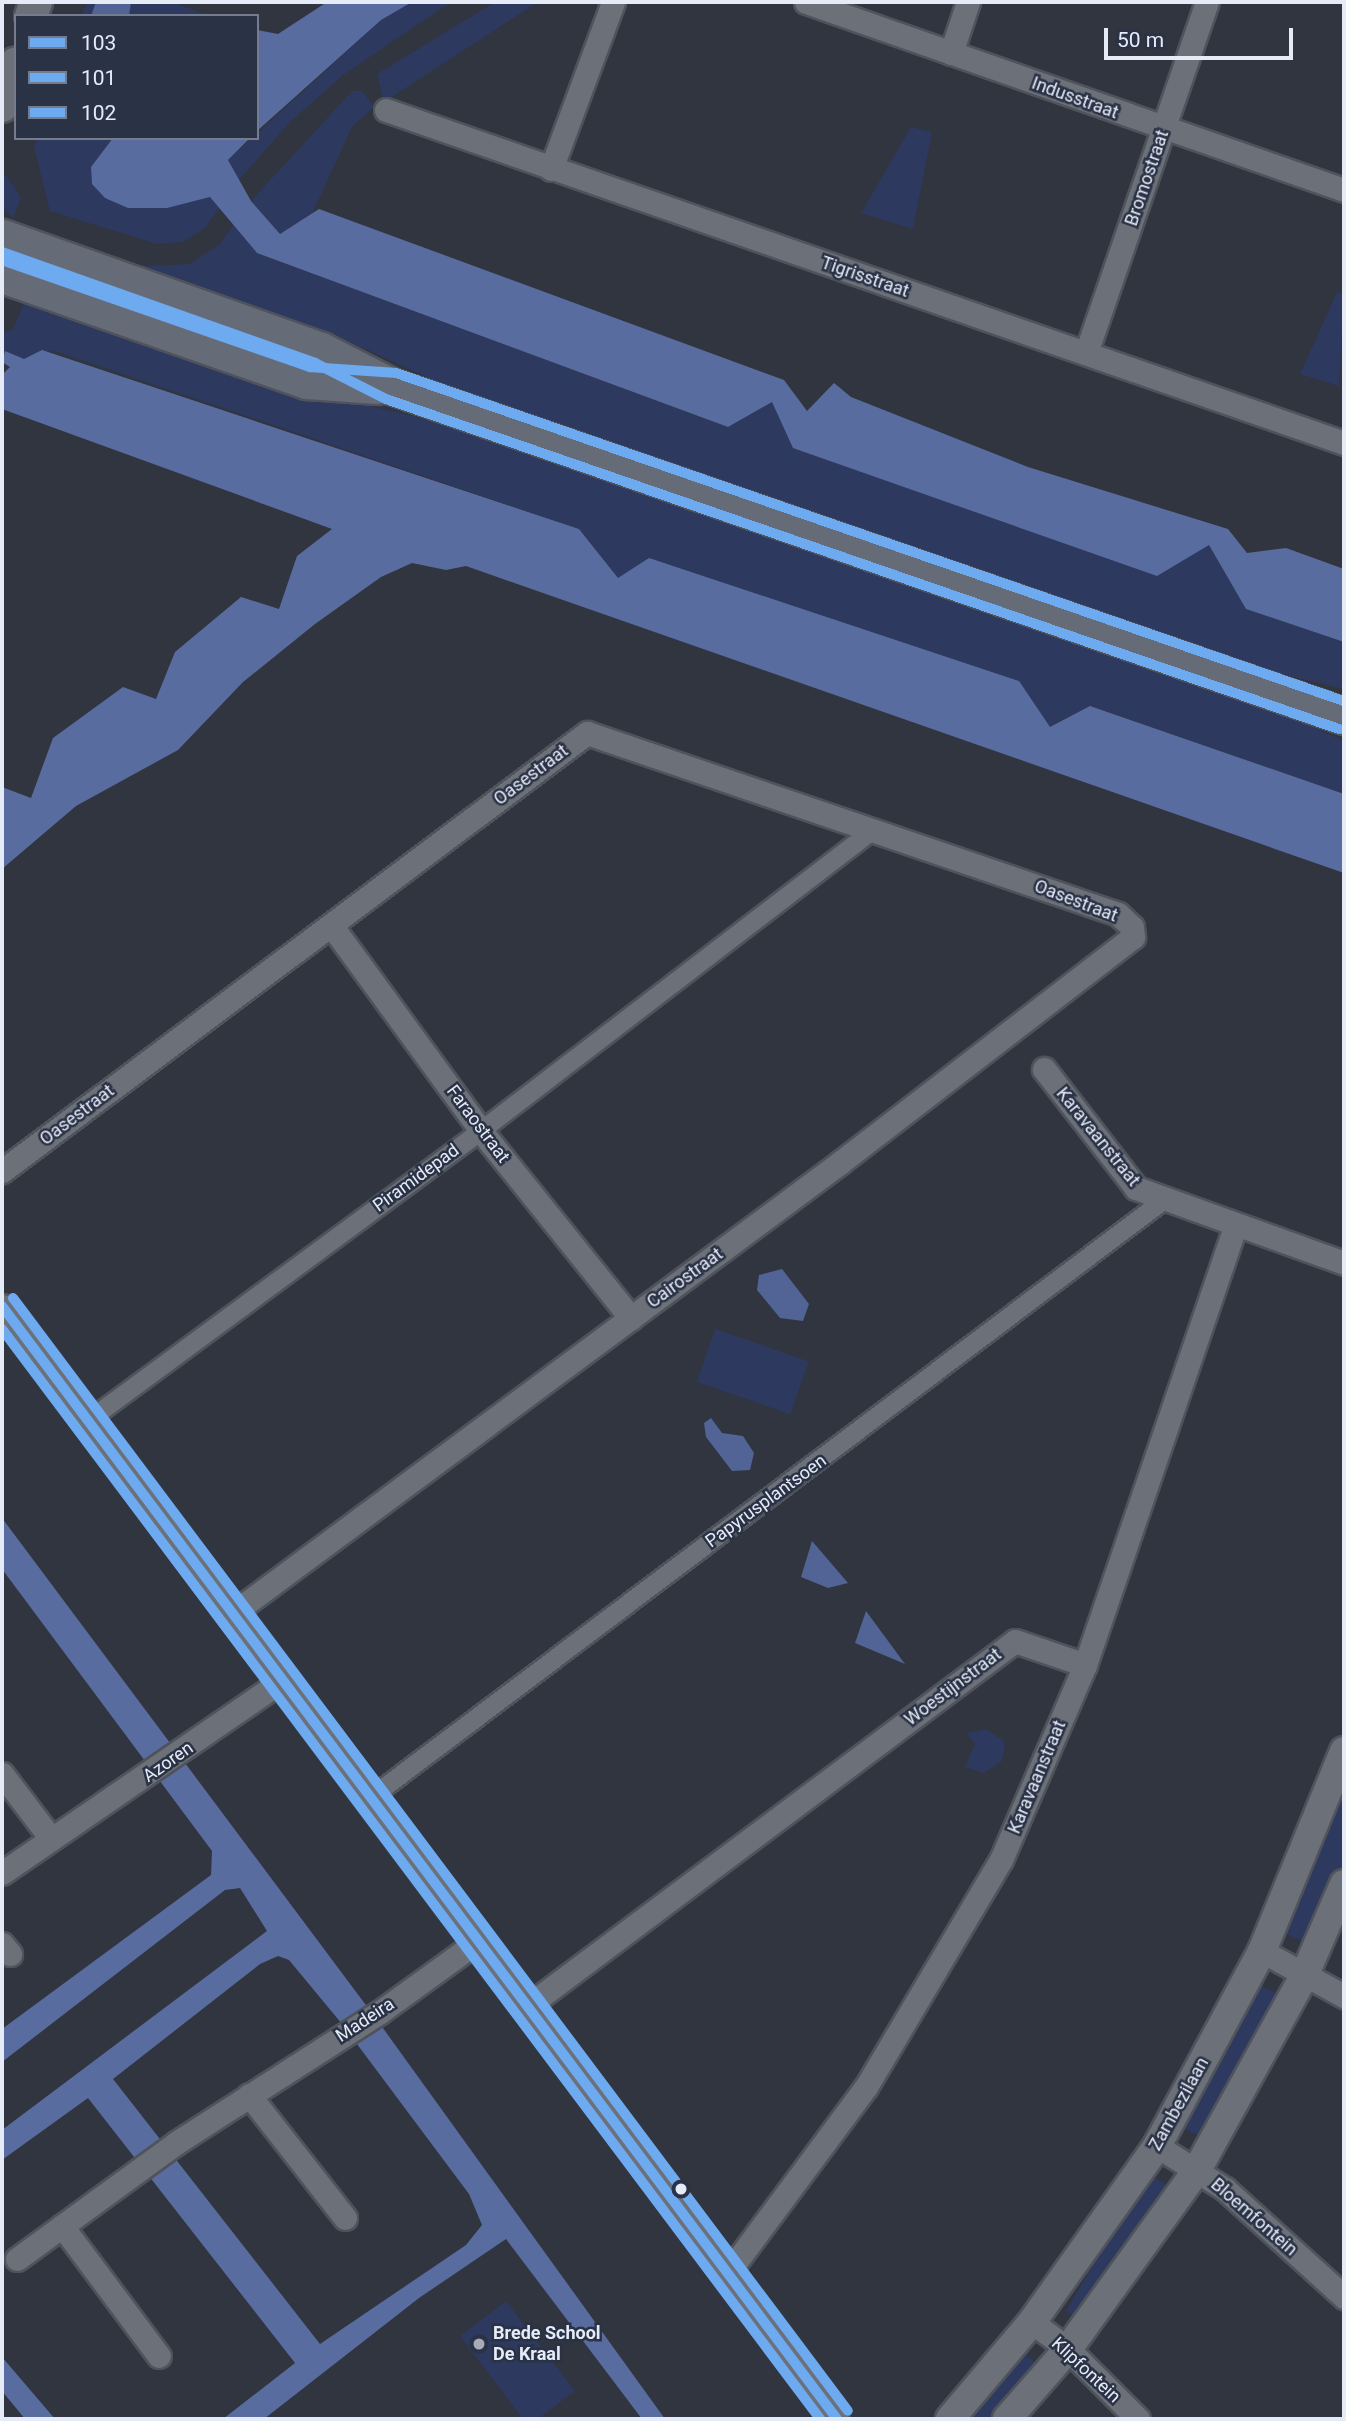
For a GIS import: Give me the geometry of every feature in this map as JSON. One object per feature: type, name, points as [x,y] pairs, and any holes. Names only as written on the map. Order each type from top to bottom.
[{"type":"main road","points":[[2,106],[14,69]]},
{"type":"main road","points":[[2,237],[321,350],[391,386],[1344,716]]},
{"type":"main road","points":[[2,275],[307,381],[391,386]]},
{"type":"street","points":[[551,169],[613,2]]},
{"type":"street","name":"Indusstraat","points":[[806,2],[951,52],[1164,131],[1344,190]]},
{"type":"street","points":[[951,52],[968,2]]},
{"type":"street","name":"Bromostraat","points":[[1086,353],[1207,2]]},
{"type":"street","name":"Tigrisstraat","points":[[386,110],[1344,443]]},
{"type":"street","name":"Oasestraat","points":[[2,1171],[587,733],[1118,914],[1132,927],[1133,937]]},
{"type":"street","name":"Piramidepad","points":[[88,1421],[481,1130],[875,829]]},
{"type":"street","name":"Faraostraat","points":[[331,925],[481,1130],[631,1318]]},
{"type":"street","name":"Cairostraat","points":[[233,1613],[631,1318],[1133,937]]},
{"type":"street","name":"Karavaanstraat","points":[[1044,1069],[1136,1188],[1163,1201],[1344,1263]]},
{"type":"street","name":"Papyrusplantsoen","points":[[369,1799],[1163,1201]]},
{"type":"street","name":"Karavaanstraat","points":[[727,2274],[866,2087],[925,1994],[1001,1860],[1085,1665],[1236,1225]]},
{"type":"street","points":[[2,1306],[369,1799],[529,2005],[837,2419]]},
{"type":"street","name":"Woestijnstraat","points":[[529,2005],[1015,1641],[1085,1665]]},
{"type":"street","name":"Azoren","points":[[2,1873],[49,1836],[147,1778],[283,1680]]},
{"type":"street","name":"Zambezilaan","points":[[950,2419],[1032,2322],[1157,2146],[1262,1951],[1344,1755]]},
{"type":"street","points":[[2,1774],[49,1836]]},
{"type":"street","points":[[1007,2419],[1068,2349],[1197,2170],[1305,1974],[1344,1884]]},
{"type":"street","name":"Madeira","points":[[17,2259],[176,2143],[380,2012],[478,1941]]},
{"type":"street","points":[[1262,1951],[1344,1996]]},
{"type":"street","points":[[249,2095],[345,2218]]},
{"type":"street","name":"Bloemfontein","points":[[1157,2146],[1197,2170],[1344,2297]]},
{"type":"street","points":[[62,2226],[159,2356]]},
{"type":"street","name":"Klipfontein","points":[[1032,2322],[1068,2349],[1138,2419]]},
{"type":"shaded area","points":[[87,2],[172,2],[205,14],[82,14]]},
{"type":"shaded area","points":[[96,2],[131,2],[129,14],[92,14]]},
{"type":"shaded area","points":[[327,2],[412,2],[381,20],[259,129],[259,30],[278,34]]},
{"type":"shaded area","points":[[412,2],[451,2],[343,75],[289,123],[239,180],[228,160],[250,140],[259,140],[259,132],[381,20]]},
{"type":"shaded area","points":[[495,2],[538,2],[384,102],[377,74]]},
{"type":"shaded area","points":[[352,91],[362,91],[374,107],[352,127],[312,214],[280,234],[251,201]]},
{"type":"shaded area","points":[[911,127],[932,132],[913,229],[861,213]]},
{"type":"shaded area","points":[[36,140],[111,140],[91,167],[92,184],[128,208],[166,208],[210,197],[220,207],[205,228],[183,242],[157,244],[50,211],[34,147]]},
{"type":"shaded area","points":[[111,140],[248,140],[228,160],[251,201],[280,234],[319,209],[784,380],[807,411],[834,383],[851,397],[1028,467],[1228,529],[1247,553],[1286,548],[1344,569],[1344,642],[1246,609],[1209,545],[1157,576],[793,448],[772,402],[728,427],[257,253],[210,197],[167,208],[128,208],[105,198],[92,184],[91,167]]},
{"type":"shaded area","points":[[2,170],[21,197],[13,219],[2,206]]},
{"type":"shaded area","points":[[234,224],[257,253],[728,427],[772,402],[1209,545],[1246,609],[1344,642],[1344,689],[1257,668],[462,393],[365,349],[123,267],[190,264],[220,244]]},
{"type":"shaded area","points":[[1337,292],[1344,295],[1339,386],[1300,374]]},
{"type":"shaded area","points":[[28,294],[299,389],[463,428],[1235,690],[1344,741],[1344,794],[1091,706],[1050,727],[618,578],[579,529],[52,350],[24,359],[5,351],[2,359],[2,334],[13,329]]},
{"type":"shaded area","points":[[42,350],[579,529],[618,578],[649,558],[1019,681],[1050,727],[1090,706],[1344,794],[1344,873],[466,566],[446,570],[412,563],[381,577],[315,624],[243,682],[178,750],[76,806],[2,869],[2,787],[31,798],[53,738],[123,687],[156,699],[175,652],[241,597],[279,609],[297,556],[332,529],[2,409],[2,375],[10,367],[2,362],[5,351],[24,359]]},
{"type":"shaded area","points":[[782,1269],[809,1304],[803,1321],[780,1318],[757,1290],[759,1275]]},
{"type":"shaded area","points":[[715,1329],[809,1361],[790,1414],[697,1382]]},
{"type":"shaded area","points":[[711,1418],[722,1433],[743,1436],[754,1453],[750,1470],[732,1471],[706,1437],[704,1423]]},
{"type":"shaded area","points":[[2,1518],[380,2024],[665,2419],[642,2419],[506,2239],[419,2298],[264,2419],[223,2419],[295,2363],[88,2098],[2,2160],[2,2130],[267,1931],[240,1888],[225,1890],[2,2062],[2,2029],[211,1875],[212,1851],[2,1569]],"holes":[[[278,1956],[289,1960],[342,2024],[469,2194],[482,2225],[466,2245],[320,2344],[113,2079],[260,1964]]]},
{"type":"shaded area","points":[[812,1541],[848,1583],[828,1588],[801,1577]]},
{"type":"shaded area","points":[[866,1611],[905,1664],[855,1643]]},
{"type":"shaded area","points":[[985,1729],[1003,1740],[1005,1750],[1001,1762],[984,1773],[965,1767],[975,1744],[967,1733]]},
{"type":"shaded area","points":[[1344,1786],[1344,1875],[1313,1946],[1280,1931]]},
{"type":"shaded area","points":[[1255,1983],[1288,1999],[1217,2145],[1184,2129]]},
{"type":"shaded area","points":[[1146,2173],[1175,2190],[1095,2329],[1066,2312]]},
{"type":"shaded area","points":[[506,2301],[575,2391],[538,2419],[523,2419],[460,2336]]},
{"type":"shaded area","points":[[1019,2350],[1044,2368],[998,2419],[958,2419]]},
{"type":"shaded area","points":[[2,2357],[55,2419],[25,2419],[2,2391]]},
{"type":"transit line","name":"101","points":[[2,252],[315,363],[386,399],[1339,729]]},
{"type":"transit line","name":"102","points":[[7,262],[310,367],[396,373],[1344,701]]},
{"type":"transit line","name":"102","points":[[13,1298],[848,2411]]},
{"type":"transit line","name":"103","points":[[2,1306],[837,2419]]},
{"type":"transit line","name":"101","points":[[2,1329],[820,2419]]},
{"type":"place","name":"Brede School De Kraal","points":[[479,2344]]}]
